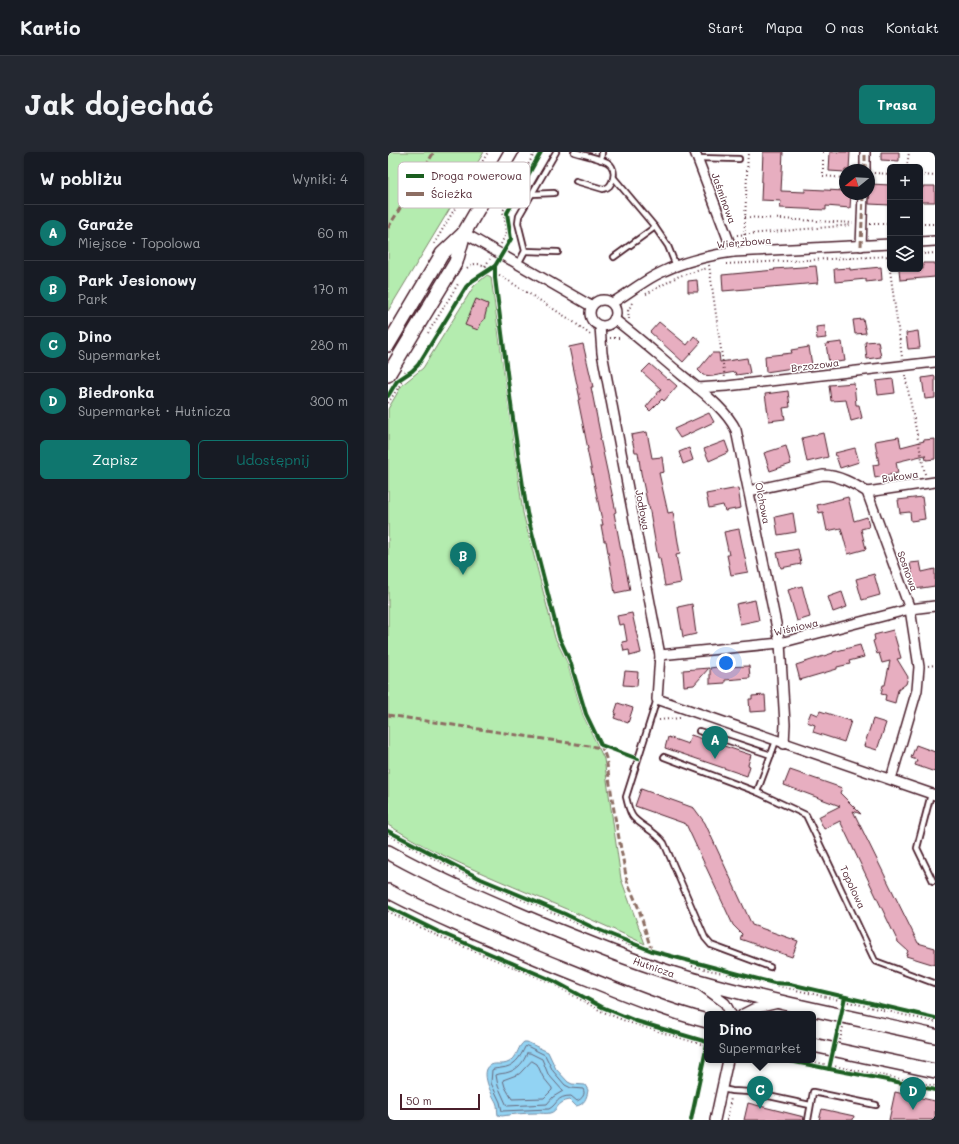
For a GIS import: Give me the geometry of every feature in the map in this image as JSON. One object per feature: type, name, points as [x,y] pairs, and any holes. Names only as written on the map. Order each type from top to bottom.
[{"type":"main road","points":[[504,162],[510,152]]},
{"type":"main road","points":[[388,375],[456,262],[464,233],[478,208]]},
{"type":"main road","points":[[388,345],[442,254],[464,233]]},
{"type":"main road","name":"Hutnicza","points":[[388,852],[478,897],[633,960],[692,979],[783,1002],[935,1036]]},
{"type":"main road","points":[[388,890],[426,910],[479,934],[600,984],[690,1017],[704,1020]]},
{"type":"main road","points":[[816,1046],[935,1071]]},
{"type":"street","points":[[864,164],[865,152]]},
{"type":"street","name":"Jaśminowa","points":[[697,155],[733,252]]},
{"type":"street","points":[[861,246],[864,200]]},
{"type":"street","points":[[464,233],[591,306]]},
{"type":"street","points":[[923,242],[935,240]]},
{"type":"street","name":"Wierzbowa","points":[[612,303],[656,275],[676,266],[708,256],[733,252],[887,244]]},
{"type":"street","points":[[598,300],[608,300],[612,303],[616,311],[614,320],[611,324],[600,326],[594,323],[590,318],[589,312],[591,306],[598,300]]},
{"type":"street","name":"Olchowa","points":[[614,320],[630,331],[697,388],[729,418],[736,430],[780,643],[785,724],[780,742]]},
{"type":"street","name":"Jodłowa","points":[[600,326],[600,338],[660,655],[657,699]]},
{"type":"street","name":"Brzozowa","points":[[697,388],[727,386],[935,362]]},
{"type":"street","points":[[749,491],[823,475],[831,475],[867,492]]},
{"type":"street","name":"Bukowa","points":[[867,492],[935,482]]},
{"type":"street","name":"Sosnowa","points":[[867,492],[910,609],[919,667],[917,690],[891,779]]},
{"type":"street","name":"Wiśniowa","points":[[660,655],[780,643],[910,609],[935,606]]},
{"type":"street","points":[[657,699],[933,794]]},
{"type":"street","points":[[692,979],[726,1003],[730,1011]]},
{"type":"street","points":[[749,1011],[761,1006],[783,1002]]},
{"type":"street","points":[[715,1120],[727,1063]]},
{"type":"lane","points":[[531,194],[556,152]]},
{"type":"lane","points":[[574,152],[608,162],[614,170],[614,178],[609,187],[602,189],[576,181]]},
{"type":"lane","points":[[600,160],[602,152]]},
{"type":"lane","points":[[697,155],[739,159]]},
{"type":"lane","points":[[614,178],[655,227],[668,246],[676,266]]},
{"type":"lane","points":[[531,194],[554,193]]},
{"type":"lane","points":[[517,264],[525,251],[518,223],[523,208]]},
{"type":"lane","points":[[614,257],[655,227]]},
{"type":"lane","points":[[525,251],[558,252]]},
{"type":"lane","points":[[657,699],[626,797],[629,810],[633,818],[658,835],[664,843],[705,938],[712,945],[770,967]]},
{"type":"lane","points":[[699,731],[771,755]]},
{"type":"lane","points":[[757,792],[771,755],[780,742]]},
{"type":"lane","name":"Topolowa","points":[[664,757],[757,792],[806,815],[876,961],[934,983]]},
{"type":"lane","points":[[933,794],[916,848],[933,881]]},
{"type":"lane","points":[[722,1089],[750,1092],[810,1105]]},
{"type":"lane","points":[[808,1120],[813,1092],[876,1105]]},
{"type":"path","points":[[482,162],[488,152]]},
{"type":"path","points":[[530,162],[535,152]]},
{"type":"path","points":[[530,172],[541,152]]},
{"type":"path","points":[[743,252],[748,152]]},
{"type":"path","points":[[823,152],[823,176],[839,177]]},
{"type":"path","points":[[908,164],[909,152]]},
{"type":"path","points":[[875,173],[887,174]]},
{"type":"path","points":[[923,176],[935,176]]},
{"type":"path","points":[[432,248],[455,208]]},
{"type":"path","points":[[485,266],[507,232],[503,211],[505,208]]},
{"type":"path","points":[[510,208],[507,214],[511,239]]},
{"type":"path","points":[[745,217],[862,224],[887,224]]},
{"type":"path","points":[[727,236],[862,224]]},
{"type":"path","points":[[923,224],[935,224]]},
{"type":"path","points":[[923,254],[935,253]]},
{"type":"path","points":[[708,256],[727,386]]},
{"type":"path","points":[[723,264],[887,256]]},
{"type":"path","points":[[466,269],[469,265],[480,264],[489,270]]},
{"type":"path","points":[[483,274],[495,266],[495,276],[571,320],[591,336],[600,338],[625,337],[634,327],[629,319],[628,311],[631,304],[636,300]]},
{"type":"path","points":[[642,297],[679,276],[716,266]]},
{"type":"path","points":[[425,338],[460,281]]},
{"type":"path","points":[[388,403],[402,382],[405,371],[409,365]]},
{"type":"path","points":[[388,396],[397,381],[412,371]]},
{"type":"path","points":[[388,831],[481,879],[641,948]]},
{"type":"path","points":[[388,835],[480,882],[564,917],[593,931],[641,948]]},
{"type":"path","points":[[388,907],[440,932],[561,984],[602,1007],[636,1021],[704,1044]]},
{"type":"path","points":[[388,911],[438,936],[552,984],[601,1011],[628,1022],[704,1044]]},
{"type":"path","points":[[691,964],[774,983],[790,984],[846,1000],[935,1022]]},
{"type":"path","points":[[831,1067],[846,1000]]},
{"type":"path","points":[[846,1000],[935,1018]]},
{"type":"path","points":[[808,1063],[935,1086]]},
{"type":"path","points":[[831,1067],[935,1090]]},
{"type":"green space","points":[[388,152],[484,152],[478,162],[398,162],[398,208],[450,208],[388,311]]},
{"type":"green space","points":[[487,275],[491,277],[523,513],[555,638],[567,662],[583,715],[604,759],[621,879],[645,944],[462,864],[424,846],[388,825],[388,409],[402,385],[423,368],[474,286]]},
{"type":"water","points":[[524,1042],[548,1052],[556,1069],[568,1082],[572,1084],[585,1085],[588,1090],[583,1103],[576,1106],[570,1100],[565,1101],[553,1112],[548,1113],[498,1115],[497,1104],[489,1089],[486,1072],[493,1064],[503,1064],[512,1060]]},
{"type":"building","points":[[763,152],[783,152],[781,191],[805,192],[805,189],[839,191],[839,200],[851,200],[850,208],[826,206],[826,210],[780,208],[781,201],[761,200]]},
{"type":"building","points":[[830,152],[850,152],[849,164],[839,164],[839,172],[829,171]]},
{"type":"building","points":[[881,152],[899,152],[899,161],[881,160]]},
{"type":"building","points":[[875,184],[887,185],[887,205],[869,204],[869,200],[875,200]]},
{"type":"building","points":[[923,186],[935,186],[935,202],[923,202]]},
{"type":"building","points":[[923,263],[935,263],[935,277],[900,280],[899,272],[923,272]]},
{"type":"building","points":[[816,266],[818,283],[723,291],[722,275]]},
{"type":"building","points":[[881,267],[882,280],[866,282],[866,279],[835,282],[834,269],[850,268],[850,270]]},
{"type":"building","points":[[697,280],[698,292],[688,292],[688,281]]},
{"type":"building","points":[[476,299],[488,304],[484,320],[482,321],[478,330],[465,325]]},
{"type":"building","points":[[863,319],[866,333],[855,334],[853,320]]},
{"type":"building","points":[[659,322],[687,345],[694,336],[701,342],[683,362],[650,332]]},
{"type":"building","points":[[825,326],[826,338],[817,339],[816,327]]},
{"type":"building","points":[[918,331],[920,348],[908,349],[906,333]]},
{"type":"building","points":[[878,341],[881,357],[867,359],[865,342]]},
{"type":"building","points":[[842,342],[845,361],[829,363],[826,344]]},
{"type":"building","points":[[583,344],[593,387],[591,387],[600,438],[616,512],[614,513],[630,590],[615,593],[606,541],[604,541],[601,525],[603,525],[587,449],[578,400],[580,399],[569,347]]},
{"type":"building","points":[[809,347],[812,365],[766,372],[765,356],[792,353],[791,350]]},
{"type":"building","points":[[712,353],[719,353],[720,362],[747,358],[750,373],[736,375],[735,372],[713,376],[703,375],[698,370]]},
{"type":"building","points":[[650,364],[677,386],[664,401],[662,399],[650,411],[646,407],[661,389],[642,372]]},
{"type":"building","points":[[935,376],[935,398],[925,399],[922,378]]},
{"type":"building","points":[[893,379],[895,393],[878,395],[876,381]]},
{"type":"building","points":[[854,383],[856,405],[859,405],[862,418],[851,421],[846,400],[831,401],[829,385]]},
{"type":"building","points":[[788,391],[790,407],[783,408],[785,419],[769,421],[765,394]]},
{"type":"building","points":[[709,413],[714,422],[680,438],[674,429]]},
{"type":"building","points":[[647,432],[652,458],[662,457],[664,472],[659,473],[668,513],[673,512],[680,554],[676,555],[681,583],[665,586],[660,558],[658,558],[638,452],[635,452],[631,435]]},
{"type":"building","points":[[823,433],[828,457],[807,462],[802,438]]},
{"type":"building","points":[[899,437],[901,447],[924,441],[923,440],[935,439],[935,459],[926,460],[925,455],[896,462],[898,473],[875,478],[873,465],[879,464],[875,441]]},
{"type":"building","points":[[725,441],[729,452],[709,461],[704,449]]},
{"type":"building","points":[[786,446],[791,464],[770,471],[764,453]]},
{"type":"building","points":[[689,448],[693,460],[683,464],[679,452]]},
{"type":"building","points":[[855,448],[859,462],[840,468],[835,453]]},
{"type":"building","points":[[738,488],[741,508],[725,511],[723,505],[709,508],[706,494]]},
{"type":"building","points":[[848,497],[854,521],[867,517],[869,527],[861,529],[866,549],[848,554],[841,528],[827,531],[823,512],[819,513],[817,505]]},
{"type":"building","points":[[922,497],[925,519],[911,521],[910,512],[900,513],[898,500]]},
{"type":"building","points":[[793,513],[796,532],[778,535],[775,517]]},
{"type":"building","points":[[739,529],[748,572],[731,575],[727,555],[729,555],[724,532]]},
{"type":"building","points":[[798,549],[801,564],[781,568],[777,553]]},
{"type":"building","points":[[920,562],[922,572],[935,569],[935,586],[915,589],[910,563]]},
{"type":"building","points":[[874,574],[880,595],[862,600],[856,579]]},
{"type":"building","points":[[802,586],[810,617],[797,621],[788,590]]},
{"type":"building","points":[[842,592],[847,607],[833,612],[828,597]]},
{"type":"building","points":[[755,600],[759,620],[740,624],[736,604]]},
{"type":"building","points":[[692,604],[696,634],[683,637],[678,607]]},
{"type":"building","points":[[632,613],[641,653],[630,656],[629,650],[624,651],[622,642],[627,641],[624,624],[619,625],[617,616]]},
{"type":"building","points":[[893,630],[901,658],[897,659],[908,677],[906,684],[898,690],[895,703],[885,700],[886,695],[881,694],[883,685],[885,685],[890,661],[882,663],[879,653],[877,654],[873,641],[875,640],[874,635]]},
{"type":"building","points":[[860,645],[864,657],[849,661],[850,664],[837,667],[837,669],[800,680],[796,665],[833,652]]},
{"type":"building","points":[[724,666],[749,666],[750,678],[725,680],[725,683],[710,684],[710,668]]},
{"type":"building","points":[[709,668],[694,685],[684,686],[683,670]]},
{"type":"building","points":[[625,671],[638,672],[637,686],[623,685]]},
{"type":"building","points":[[765,695],[766,711],[750,712],[749,699],[752,699],[752,696]]},
{"type":"building","points":[[618,703],[633,708],[628,723],[614,718]]},
{"type":"building","points":[[820,711],[851,721],[844,742],[813,732],[815,725],[807,722],[811,712],[818,715]]},
{"type":"building","points":[[873,719],[886,723],[877,750],[864,746]]},
{"type":"building","points":[[691,735],[751,755],[747,776],[665,748],[668,737],[688,744]]},
{"type":"building","points":[[916,745],[935,752],[935,772],[915,765],[917,760],[911,758]]},
{"type":"building","points":[[790,770],[842,788],[840,793],[861,814],[853,811],[918,943],[935,948],[935,965],[906,956],[908,951],[898,942],[840,821],[824,829],[818,817],[840,806],[784,785]]},
{"type":"building","points":[[641,789],[694,808],[705,823],[752,925],[798,941],[792,957],[740,939],[742,934],[733,925],[686,824],[635,806]]},
{"type":"building","points":[[895,1092],[935,1101],[935,1120],[889,1120]]},
{"type":"building","points":[[748,1103],[804,1117],[803,1120],[744,1120]]},
{"type":"building","points":[[822,1109],[854,1116],[853,1120],[819,1120]]},
{"type":"marked path","points":[[428,162],[434,152]]},
{"type":"marked path","points":[[865,152],[865,164]]},
{"type":"marked path","points":[[861,246],[863,200]]},
{"type":"marked path","points":[[388,228],[400,208]]},
{"type":"marked path","points":[[388,715],[602,748]]},
{"type":"marked path","points":[[601,745],[606,758],[627,881],[639,909],[652,953]]},
{"type":"cycle path","points":[[530,172],[541,152]]},
{"type":"cycle path","points":[[388,396],[397,381],[418,365],[466,287],[472,281],[495,266],[511,239],[507,213],[510,208]]},
{"type":"cycle path","points":[[495,266],[495,278],[512,412],[527,513],[559,637],[570,661],[586,714],[601,745],[638,759]]},
{"type":"cycle path","points":[[388,831],[481,879],[565,914],[594,928],[652,951],[774,983],[790,984],[935,1018]]},
{"type":"cycle path","points":[[388,907],[439,932],[554,981],[602,1007],[636,1021],[704,1041]]},
{"type":"cycle path","points":[[829,1069],[845,997]]},
{"type":"cycle path","points":[[691,1120],[704,1059]]},
{"type":"cycle path","points":[[800,1063],[935,1090]]},
{"type":"place","name":"Park Jesionowy","points":[[463,575]]},
{"type":"place","name":"Garaże","points":[[715,759]]},
{"type":"place","name":"Dino","points":[[760,1109]]},
{"type":"place","name":"Biedronka","points":[[913,1110]]}]
